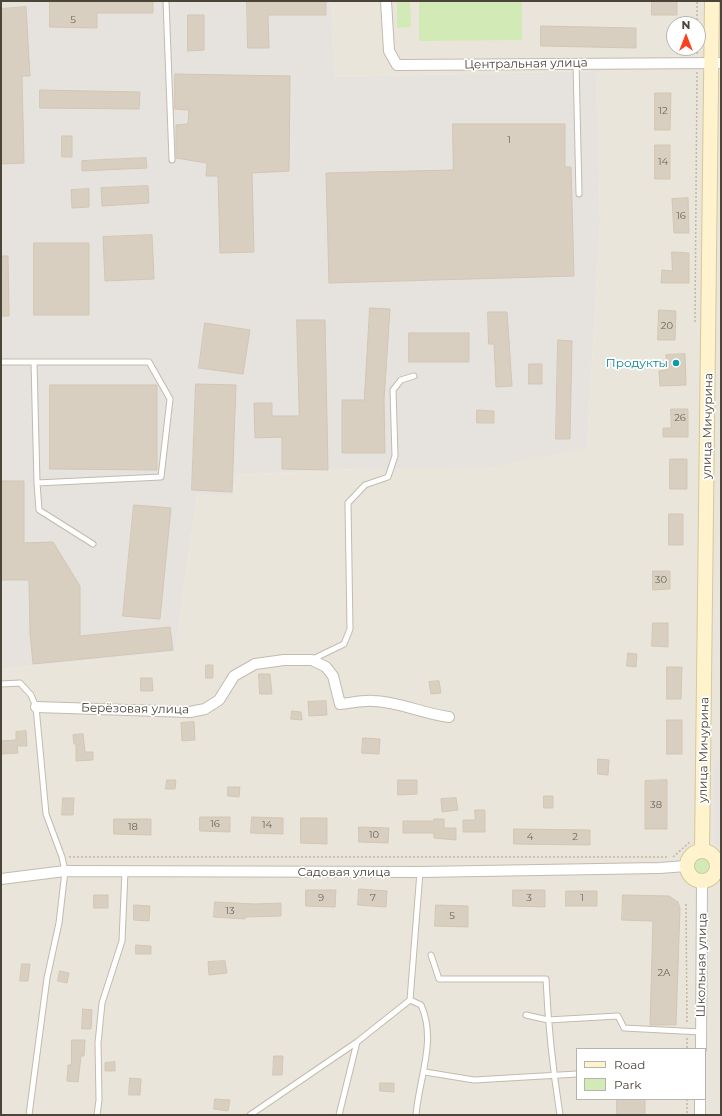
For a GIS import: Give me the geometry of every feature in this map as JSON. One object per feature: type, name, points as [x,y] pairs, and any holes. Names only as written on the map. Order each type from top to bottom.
[{"type":"street","name":"Центральная улица","points":[[386,1],[389,51],[397,65],[716,62]]},
{"type":"street","name":"улица Мичурина","points":[[702,850],[716,62],[712,1]]},
{"type":"street","name":"Берёзовая улица","points":[[36,707],[190,712],[205,709],[219,700],[234,676],[255,664],[284,660],[312,660]]},
{"type":"street","points":[[312,660],[326,667],[333,676],[340,704],[374,701],[400,705],[438,716],[449,717]]},
{"type":"street","points":[[702,850],[713,855],[719,866],[713,877],[702,881],[691,877],[686,866],[691,855],[702,850]]},
{"type":"street","name":"Садовая улица","points":[[1,880],[65,871],[420,872],[659,868],[686,866]]},
{"type":"street","name":"Школьная улица","points":[[701,1048],[702,881]]},
{"type":"street","points":[[700,1100],[700,1115]]},
{"type":"lane","points":[[166,1],[172,160]]},
{"type":"lane","points":[[576,64],[579,194]]},
{"type":"lane","points":[[1,362],[148,362],[170,399],[161,477],[37,483]]},
{"type":"lane","points":[[34,362],[39,510],[93,544]]},
{"type":"lane","points":[[312,660],[344,644],[350,630],[348,503],[365,485],[388,477],[395,456],[393,390],[401,380],[414,376]]},
{"type":"lane","points":[[1,684],[20,683],[31,695],[36,707],[46,814],[62,857],[65,871],[59,923],[47,978],[29,1115]]},
{"type":"lane","points":[[97,1115],[99,1100],[98,1043],[102,1003],[122,941],[125,870]]},
{"type":"lane","points":[[250,1115],[357,1042],[410,1000],[420,872]]},
{"type":"lane","points":[[431,954],[439,978],[546,979],[548,1020],[560,1115]]},
{"type":"lane","points":[[410,1000],[421,1004],[427,1018],[424,1072],[416,1115]]},
{"type":"lane","points":[[526,1016],[548,1020],[618,1016],[624,1028],[701,1032]]},
{"type":"lane","points":[[339,1115],[357,1042]]},
{"type":"lane","points":[[424,1072],[474,1080],[576,1074]]},
{"type":"path","points":[[697,1],[697,16]]},
{"type":"path","points":[[695,324],[697,56]]},
{"type":"path","points":[[62,857],[674,857],[692,840]]},
{"type":"path","points":[[686,904],[687,1048]]},
{"type":"path","points":[[687,1100],[687,1115]]},
{"type":"shaded area","points":[[1,1],[332,1],[335,77],[597,71],[600,224],[587,448],[489,467],[356,469],[235,475],[234,495],[197,495],[175,652],[1,669]]},
{"type":"shaded area","points":[[332,1],[721,1],[721,1115],[1,1115],[1,669],[175,652],[197,495],[234,495],[235,475],[356,469],[587,448],[600,224],[597,71],[335,77]]},
{"type":"shaded area","points":[[713,761],[721,761],[721,847],[714,843]]},
{"type":"green space","points":[[397,1],[410,1],[411,27],[397,28]]},
{"type":"green space","points":[[419,1],[522,1],[522,40],[419,41]]},
{"type":"green space","points":[[702,856],[709,859],[712,866],[709,873],[702,876],[695,873],[692,866],[695,859]]},
{"type":"building","points":[[50,1],[153,1],[153,13],[97,13],[97,28],[50,27]]},
{"type":"building","points":[[247,1],[326,1],[326,15],[268,15],[269,48],[248,48]]},
{"type":"building","points":[[652,1],[677,1],[677,15],[652,15]]},
{"type":"building","points":[[26,7],[30,76],[22,76],[24,163],[1,164],[1,9]]},
{"type":"building","points":[[188,15],[204,15],[204,50],[188,51]]},
{"type":"building","points":[[541,26],[636,28],[636,48],[541,46]]},
{"type":"building","points":[[175,74],[290,76],[289,171],[252,173],[254,252],[220,253],[218,176],[206,176],[207,163],[176,158],[176,125],[188,124],[189,110],[175,109]]},
{"type":"building","points":[[40,90],[140,92],[139,109],[40,108]]},
{"type":"building","points":[[655,93],[671,93],[670,130],[655,130]]},
{"type":"building","points":[[453,124],[565,124],[565,167],[571,167],[574,276],[329,283],[326,173],[453,170]]},
{"type":"building","points":[[62,136],[72,136],[72,157],[62,157]]},
{"type":"building","points":[[655,145],[670,145],[670,179],[655,179]]},
{"type":"building","points":[[146,158],[147,168],[82,171],[82,161]]},
{"type":"building","points":[[148,186],[149,203],[102,206],[101,188]]},
{"type":"building","points":[[89,189],[89,207],[72,208],[71,190]]},
{"type":"building","points":[[688,198],[689,233],[674,233],[672,199]]},
{"type":"building","points":[[152,235],[154,279],[105,281],[103,237]]},
{"type":"building","points":[[34,243],[89,243],[89,315],[34,315]]},
{"type":"building","points":[[672,252],[689,253],[689,283],[661,283],[662,270],[672,271]]},
{"type":"building","points":[[1,256],[8,256],[9,316],[1,316]]},
{"type":"building","points":[[370,308],[390,309],[384,400],[385,453],[342,453],[342,400],[364,400]]},
{"type":"building","points":[[659,310],[676,311],[675,340],[658,340]]},
{"type":"building","points":[[488,312],[507,312],[512,386],[496,387],[494,344],[489,344]]},
{"type":"building","points":[[297,320],[325,320],[328,470],[282,469],[282,437],[255,438],[254,403],[272,403],[272,416],[299,416]]},
{"type":"building","points":[[205,323],[250,330],[243,374],[199,368]]},
{"type":"building","points":[[409,333],[469,333],[469,362],[409,362]]},
{"type":"building","points":[[558,340],[572,341],[570,439],[556,439]]},
{"type":"building","name":"Продукты","points":[[685,354],[686,385],[660,386],[659,371],[666,370],[666,355]]},
{"type":"building","points":[[529,364],[542,364],[542,384],[529,384]]},
{"type":"building","points":[[196,384],[236,385],[232,492],[192,490]]},
{"type":"building","points":[[50,385],[157,385],[157,470],[50,469]]},
{"type":"building","points":[[671,409],[688,409],[688,437],[663,437],[663,428],[671,428]]},
{"type":"building","points":[[477,410],[494,411],[494,423],[477,423]]},
{"type":"building","points":[[670,459],[687,459],[687,489],[670,489]]},
{"type":"building","points":[[1,481],[24,481],[24,543],[53,542],[80,586],[80,636],[170,627],[173,650],[33,664],[30,634],[29,580],[1,580]]},
{"type":"building","points":[[134,505],[171,508],[160,619],[123,616]]},
{"type":"building","points":[[669,514],[683,514],[683,545],[669,545]]},
{"type":"building","points":[[653,571],[670,571],[670,589],[653,590]]},
{"type":"building","points":[[653,623],[668,623],[668,647],[652,646]]},
{"type":"building","points":[[628,653],[637,654],[636,667],[627,666]]},
{"type":"building","points":[[206,665],[213,665],[213,678],[206,678]]},
{"type":"building","points":[[667,667],[682,667],[681,699],[667,699]]},
{"type":"building","points":[[259,674],[270,674],[272,694],[260,694]]},
{"type":"building","points":[[141,678],[152,678],[153,691],[141,691]]},
{"type":"building","points":[[439,681],[441,693],[431,694],[429,682]]},
{"type":"building","points":[[326,701],[327,715],[309,716],[308,702]]},
{"type":"building","points":[[292,711],[301,712],[302,720],[291,719]]},
{"type":"building","points":[[667,720],[682,720],[682,754],[667,754]]},
{"type":"building","points":[[194,722],[195,740],[182,741],[181,723]]},
{"type":"building","points":[[26,731],[27,746],[17,746],[18,753],[1,754],[1,741],[16,740],[16,732]]},
{"type":"building","points":[[83,734],[85,752],[93,752],[93,760],[76,761],[76,744],[74,744],[73,735]]},
{"type":"building","points":[[363,738],[380,739],[379,754],[362,753]]},
{"type":"building","points":[[598,759],[609,760],[608,775],[598,774]]},
{"type":"building","points":[[167,780],[176,780],[175,789],[166,789]]},
{"type":"building","points":[[398,780],[417,780],[417,794],[398,795]]},
{"type":"building","points":[[667,780],[667,829],[645,829],[645,781]]},
{"type":"building","points":[[228,787],[240,787],[239,797],[228,796]]},
{"type":"building","points":[[544,796],[553,796],[553,808],[544,808]]},
{"type":"building","points":[[63,798],[74,798],[73,815],[62,815]]},
{"type":"building","points":[[456,798],[458,810],[442,812],[441,799]]},
{"type":"building","points":[[475,810],[485,810],[485,832],[463,832],[463,820],[475,820]]},
{"type":"building","points":[[200,817],[230,817],[230,832],[200,831]]},
{"type":"building","points":[[252,817],[283,818],[283,834],[251,833]]},
{"type":"building","points":[[301,818],[327,818],[327,844],[301,843]]},
{"type":"building","points":[[114,819],[151,819],[151,835],[114,834]]},
{"type":"building","points":[[434,819],[444,819],[444,828],[456,828],[456,840],[434,838],[434,833],[403,833],[403,821],[434,821]]},
{"type":"building","points":[[359,827],[389,828],[388,843],[359,842]]},
{"type":"building","points":[[514,829],[590,830],[590,845],[514,844]]},
{"type":"building","points":[[359,889],[387,891],[386,907],[358,905]]},
{"type":"building","points":[[306,890],[336,890],[335,907],[306,906]]},
{"type":"building","points":[[513,890],[545,890],[545,907],[513,906]]},
{"type":"building","points":[[566,891],[597,891],[597,906],[566,906]]},
{"type":"building","points":[[94,895],[108,895],[108,908],[94,908]]},
{"type":"building","points":[[623,895],[669,896],[678,902],[680,908],[676,1025],[650,1025],[653,921],[622,920]]},
{"type":"building","points":[[215,902],[255,904],[281,903],[281,916],[245,917],[245,919],[214,917]]},
{"type":"building","points":[[134,905],[150,906],[149,921],[134,920]]},
{"type":"building","points":[[436,905],[468,906],[468,927],[435,926]]},
{"type":"building","points":[[136,945],[151,946],[151,954],[136,954]]},
{"type":"building","points":[[225,961],[227,973],[209,975],[208,962]]},
{"type":"building","points":[[22,964],[30,964],[28,981],[20,981]]},
{"type":"building","points":[[60,971],[69,973],[67,983],[58,981]]},
{"type":"building","points":[[83,1009],[92,1010],[91,1029],[82,1029]]},
{"type":"building","points":[[72,1040],[85,1040],[84,1056],[81,1056],[78,1082],[67,1081],[68,1065],[71,1065]]},
{"type":"building","points":[[274,1056],[283,1056],[282,1075],[273,1075]]},
{"type":"building","points":[[115,1062],[115,1071],[105,1071],[105,1063]]},
{"type":"building","points":[[130,1078],[141,1079],[140,1095],[129,1095]]},
{"type":"building","points":[[380,1083],[394,1083],[394,1092],[380,1091]]},
{"type":"building","points":[[215,1099],[230,1100],[228,1111],[214,1109]]},
{"type":"building","points":[[617,1100],[645,1100],[645,1115],[617,1115]]},
{"type":"place","name":"Продукты","points":[[676,363]]}]
